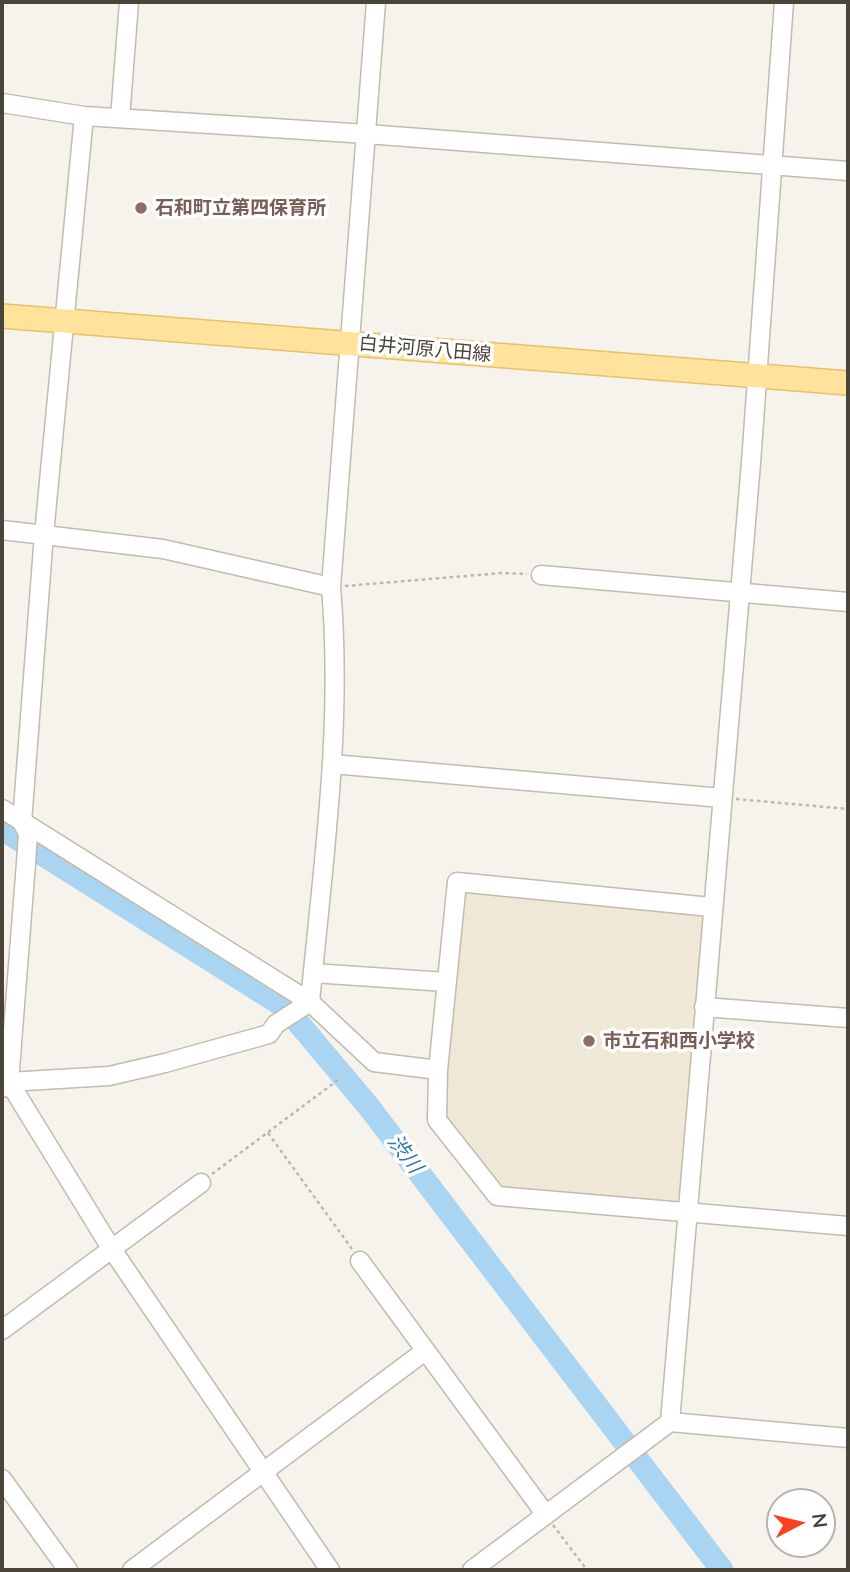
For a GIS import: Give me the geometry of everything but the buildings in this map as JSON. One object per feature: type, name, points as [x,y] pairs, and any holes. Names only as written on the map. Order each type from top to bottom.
[{"type":"main road","name":"白井河原八田線","points":[[2,316],[848,383]]},
{"type":"street","points":[[120,118],[130,2]]},
{"type":"street","points":[[4,1083],[35,1079],[70,1080],[154,1066],[269,1034],[276,1024],[305,1005],[313,973],[332,764],[337,657],[331,587],[376,2]]},
{"type":"street","points":[[670,1422],[689,1213],[784,2]]},
{"type":"street","points":[[2,103],[84,116],[367,134],[848,171]]},
{"type":"street","points":[[84,116],[44,534],[25,828],[26,863],[4,1083],[111,1248],[330,1570]]},
{"type":"street","points":[[2,530],[163,549],[331,587]]},
{"type":"street","points":[[541,575],[848,602]]},
{"type":"street","points":[[332,764],[722,798]]},
{"type":"street","points":[[2,809],[25,828],[305,1005],[374,1062],[438,1070]]},
{"type":"street","points":[[711,907],[457,883],[438,1070],[437,1120],[497,1196],[848,1226]]},
{"type":"street","points":[[313,973],[446,982]]},
{"type":"street","points":[[704,1007],[848,1018]]},
{"type":"street","points":[[2,1330],[111,1248],[176,1205],[201,1183]]},
{"type":"street","points":[[360,1261],[545,1515]]},
{"type":"street","points":[[132,1570],[425,1351]]},
{"type":"street","points":[[472,1570],[670,1422],[848,1438]]},
{"type":"street","points":[[2,1479],[68,1570]]},
{"type":"path","points":[[331,587],[502,573],[541,575]]},
{"type":"path","points":[[722,798],[848,809]]},
{"type":"path","points":[[201,1183],[338,1080]]},
{"type":"path","points":[[268,1132],[360,1261]]},
{"type":"path","points":[[545,1515],[587,1570]]},
{"type":"shaded area","points":[[469,889],[702,911],[706,918],[684,1199],[678,1204],[498,1189],[443,1112],[462,895]]},
{"type":"waterway","name":"渋川","points":[[2,829],[285,1007],[369,1107],[722,1570]]},
{"type":"place","name":"石和町立第四保育所","points":[[141,208]]},
{"type":"place","name":"市立石和西小学校","points":[[589,1041]]}]
